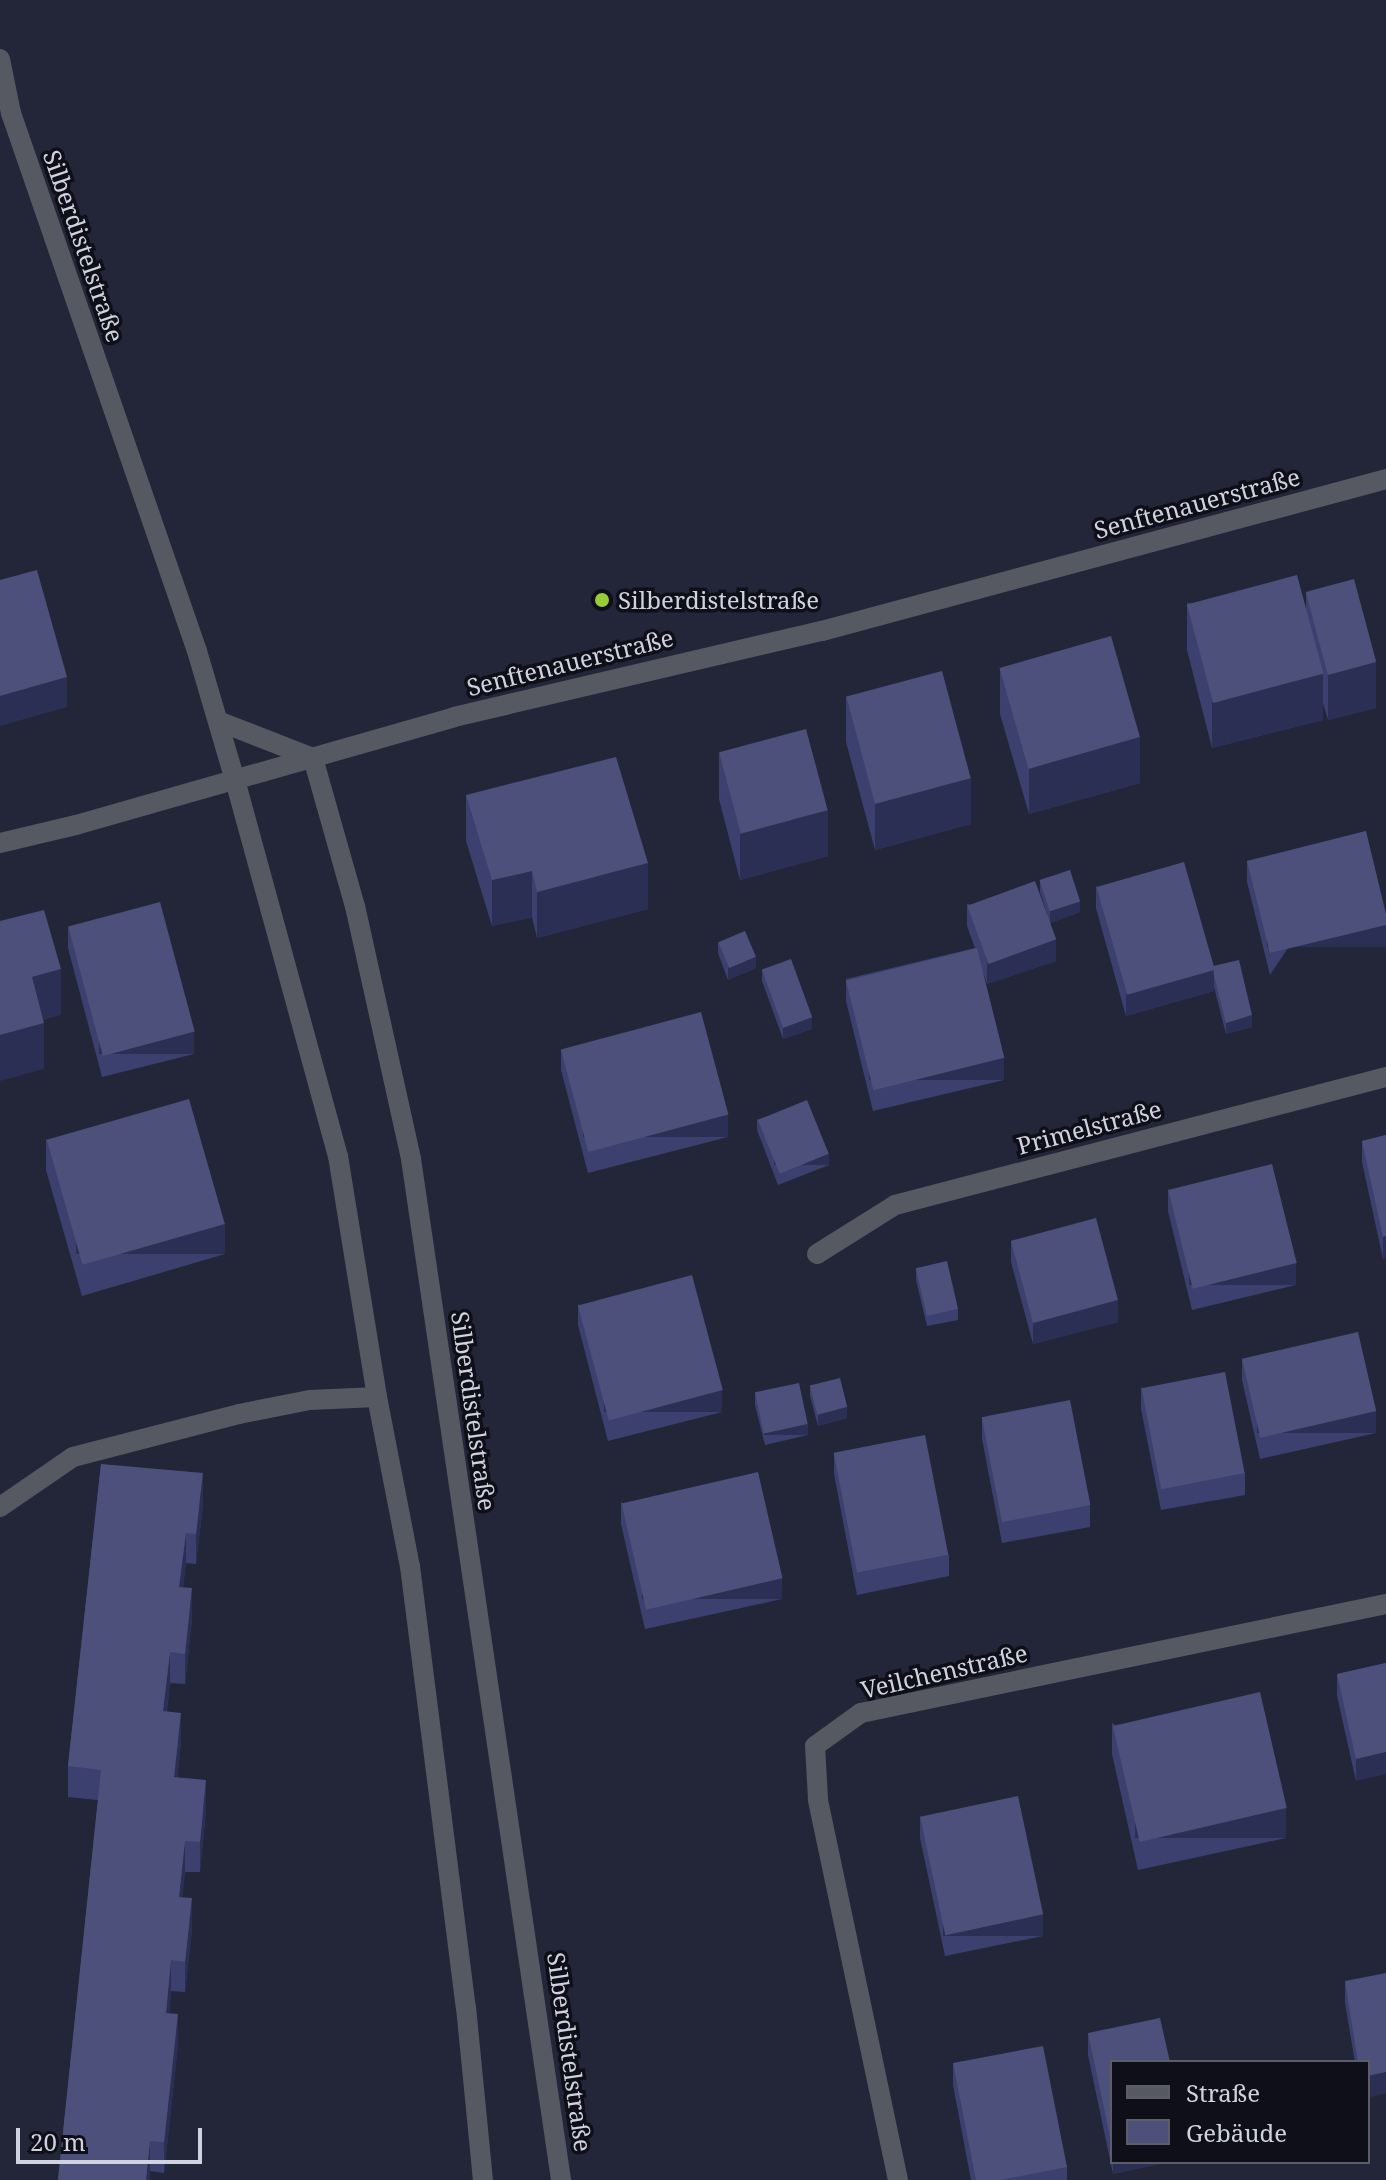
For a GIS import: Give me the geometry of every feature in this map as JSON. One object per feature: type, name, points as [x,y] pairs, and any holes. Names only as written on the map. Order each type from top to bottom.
[{"type":"street","name":"Silberdistelstraße","points":[[0,59],[11,113],[197,651],[338,1156],[377,1397],[410,1566],[466,2007],[483,2180]]},
{"type":"street","name":"Senftenauerstraße","points":[[0,843],[454,717],[822,631],[1386,479]]},
{"type":"street","points":[[218,721],[313,758]]},
{"type":"street","name":"Silberdistelstraße","points":[[313,758],[355,906],[411,1159],[561,2180]]},
{"type":"street","name":"Primelstraße","points":[[817,1254],[895,1205],[1386,1077]]},
{"type":"street","points":[[0,1507],[73,1457],[239,1414],[310,1400],[377,1397]]},
{"type":"street","name":"Veilchenstraße","points":[[898,2180],[818,1799],[815,1746],[861,1713],[1386,1604]]},
{"type":"building","points":[[37,570],[67,677],[0,696],[0,580]]},
{"type":"building","points":[[1297,575],[1323,674],[1213,703],[1187,605]]},
{"type":"building","points":[[1354,579],[1376,662],[1328,675],[1306,592]]},
{"type":"building","points":[[1111,636],[1140,737],[1028,769],[999,668]]},
{"type":"building","points":[[942,671],[971,778],[875,804],[846,697]]},
{"type":"building","points":[[806,729],[828,810],[741,833],[719,752]]},
{"type":"building","points":[[616,757],[648,863],[537,892],[532,871],[492,880],[466,795]]},
{"type":"building","points":[[1366,831],[1386,925],[1270,953],[1247,861]]},
{"type":"building","points":[[1184,862],[1215,970],[1127,995],[1097,887]]},
{"type":"building","points":[[1070,870],[1080,901],[1050,911],[1040,880]]},
{"type":"building","points":[[1035,881],[1056,939],[989,964],[967,906]]},
{"type":"building","points":[[160,902],[195,1031],[103,1056],[68,927]]},
{"type":"building","points":[[44,910],[61,969],[32,977],[44,1023],[0,1035],[0,921]]},
{"type":"building","points":[[745,931],[756,957],[729,968],[718,942]]},
{"type":"building","points":[[977,948],[1004,1058],[873,1090],[846,981]]},
{"type":"building","points":[[791,959],[812,1017],[783,1028],[762,970]]},
{"type":"building","points":[[1239,960],[1252,1015],[1226,1023],[1213,966]]},
{"type":"building","points":[[701,1012],[728,1114],[588,1152],[561,1050]]},
{"type":"building","points":[[189,1099],[225,1224],[83,1265],[47,1140]]},
{"type":"building","points":[[807,1100],[829,1154],[780,1174],[758,1120]]},
{"type":"building","points":[[1386,1135],[1386,1236],[1383,1237],[1362,1141]]},
{"type":"building","points":[[1272,1164],[1297,1263],[1193,1289],[1168,1190]]},
{"type":"building","points":[[1096,1218],[1118,1300],[1033,1323],[1011,1241]]},
{"type":"building","points":[[947,1261],[958,1309],[927,1316],[916,1268]]},
{"type":"building","points":[[692,1275],[723,1390],[609,1420],[578,1306]]},
{"type":"building","points":[[1358,1332],[1376,1411],[1260,1438],[1242,1359]]},
{"type":"building","points":[[1225,1372],[1245,1473],[1161,1489],[1142,1388]]},
{"type":"building","points":[[840,1378],[847,1407],[817,1415],[810,1385]]},
{"type":"building","points":[[799,1383],[808,1424],[764,1433],[755,1392]]},
{"type":"building","points":[[1070,1400],[1090,1505],[1002,1522],[982,1417]]},
{"type":"building","points":[[925,1435],[948,1555],[857,1573],[834,1453]]},
{"type":"building","points":[[101,1464],[203,1473],[196,1534],[186,1533],[179,1587],[192,1588],[185,1654],[170,1652],[163,1711],[181,1713],[174,1777],[206,1780],[200,1842],[185,1841],[179,1897],[192,1898],[185,1962],[171,1960],[166,2013],[178,2014],[164,2142],[150,2141],[146,2180],[58,2180],[101,1770],[68,1766]]},
{"type":"building","points":[[758,1472],[783,1578],[646,1610],[622,1503]]},
{"type":"building","points":[[1386,1663],[1386,1752],[1356,1759],[1337,1674]]},
{"type":"building","points":[[1260,1692],[1287,1808],[1140,1842],[1113,1726]]},
{"type":"building","points":[[1018,1796],[1043,1914],[945,1935],[920,1817]]},
{"type":"building","points":[[1386,1973],[1386,2072],[1370,2076],[1370,2060],[1358,2060],[1345,1981]]},
{"type":"building","points":[[1160,2018],[1170,2060],[1110,2060],[1110,2137],[1088,2033]]},
{"type":"building","points":[[1043,2046],[1067,2167],[1000,2180],[976,2180],[953,2063]]},
{"type":"place","name":"Silberdistelstraße","points":[[602,600]]}]
